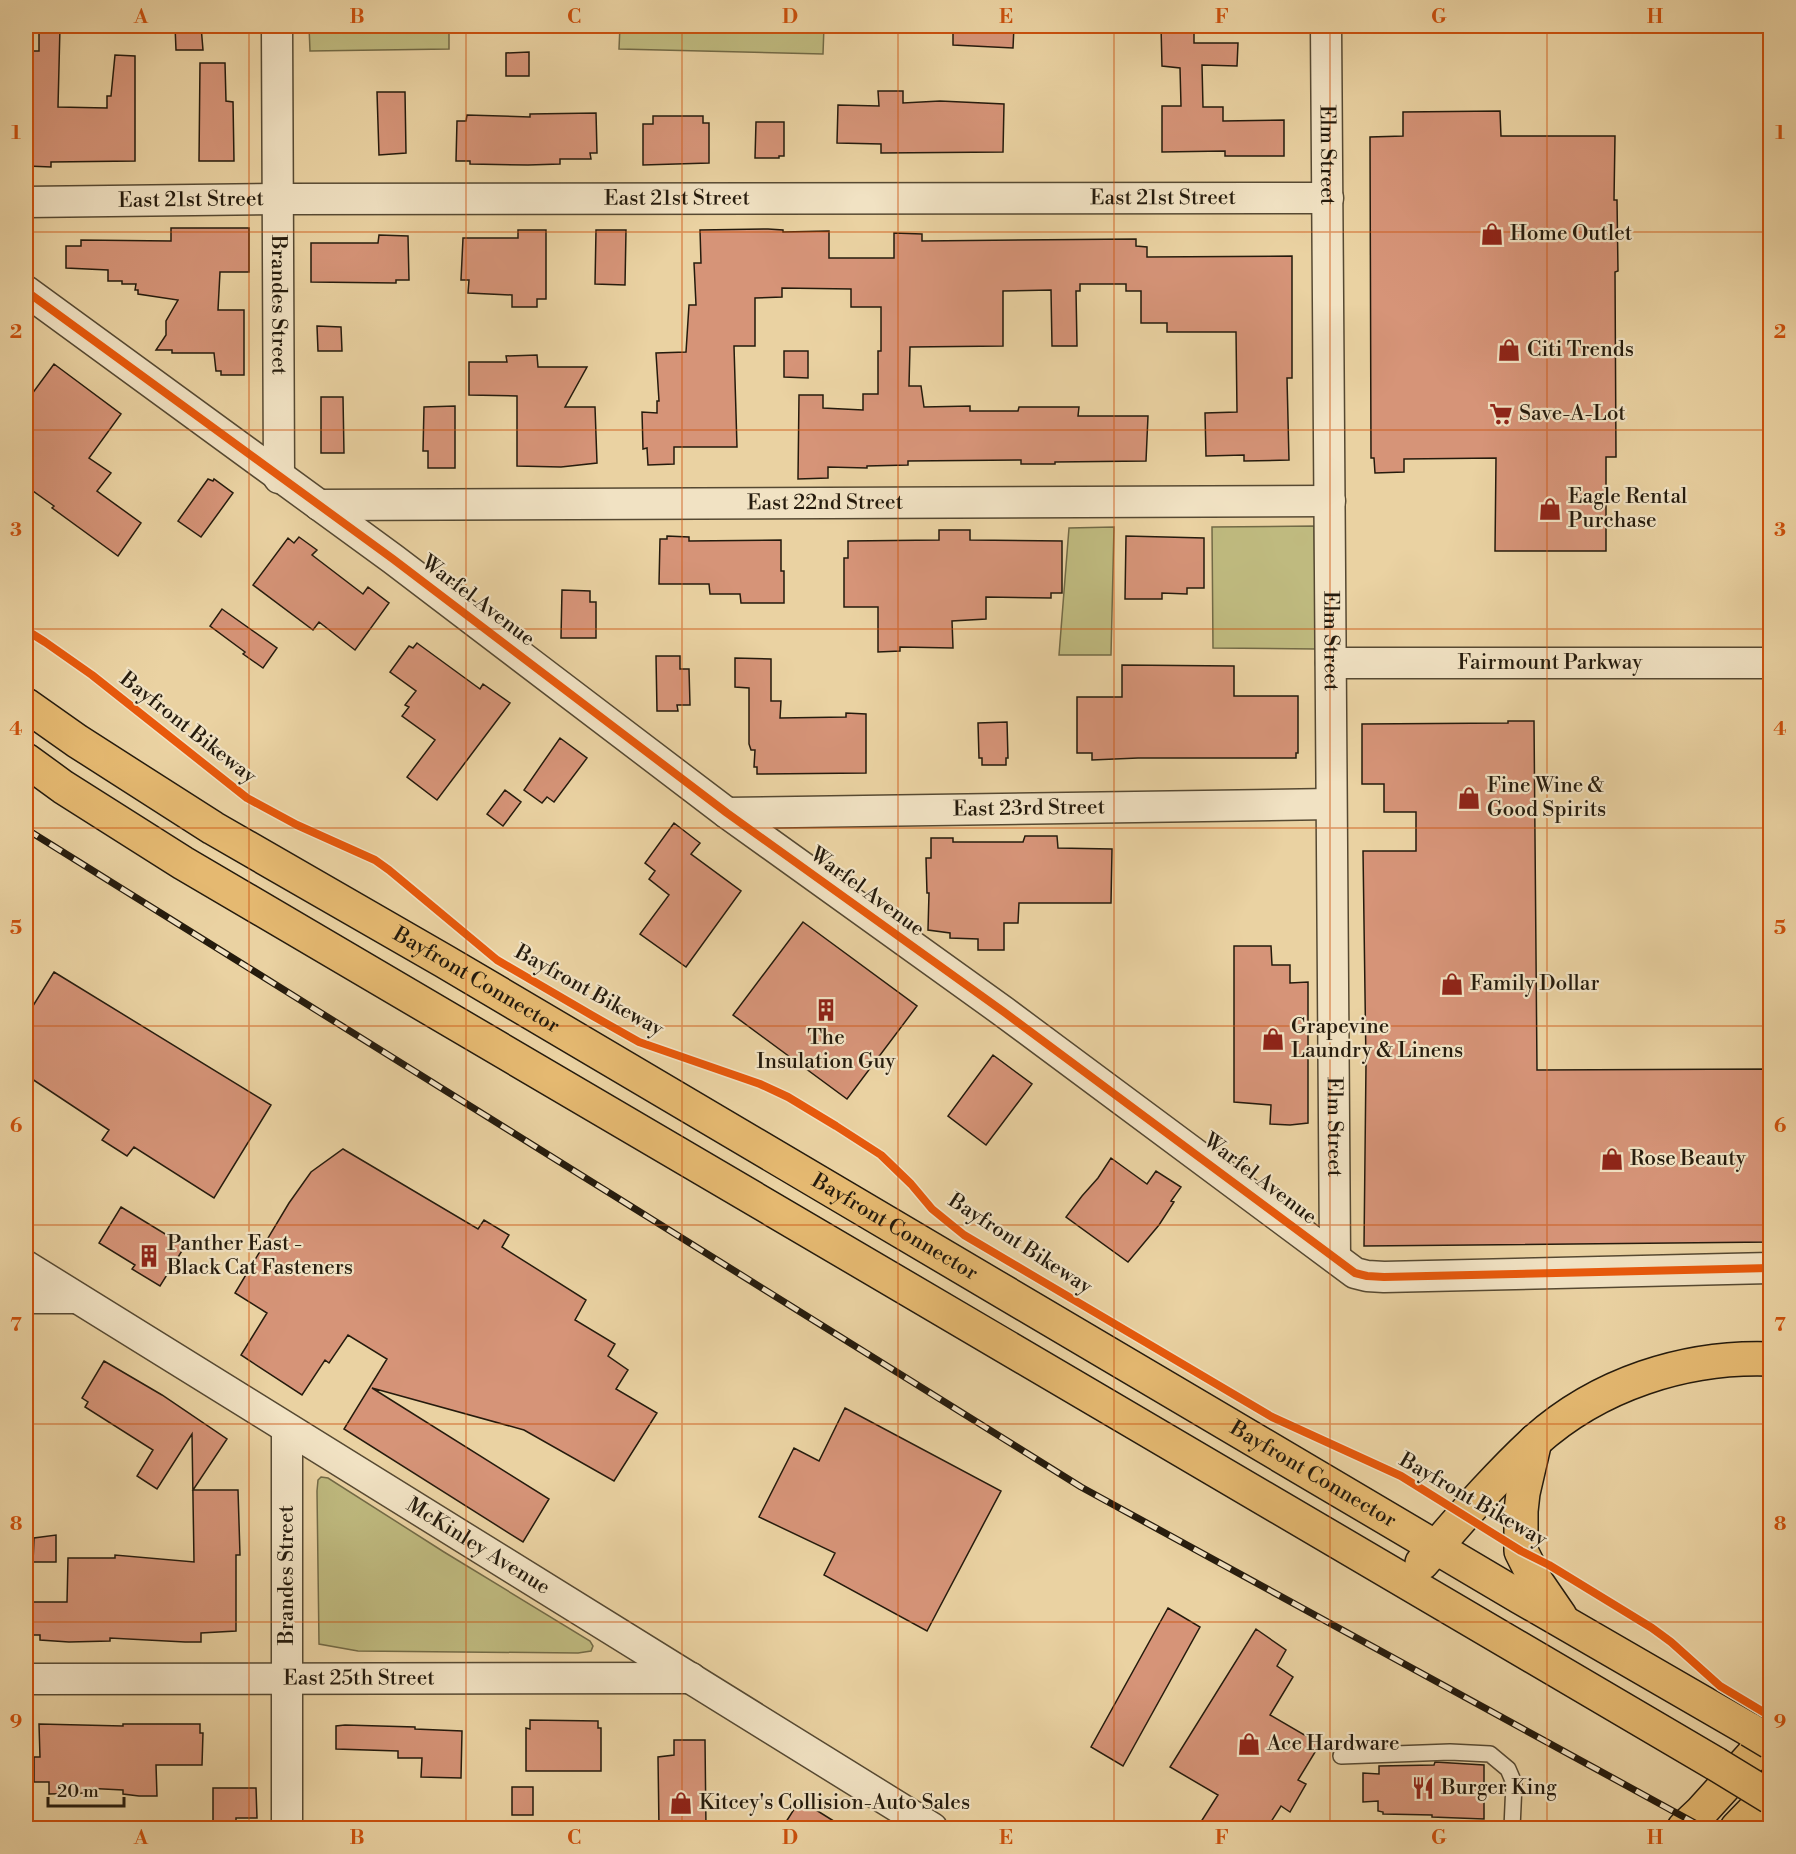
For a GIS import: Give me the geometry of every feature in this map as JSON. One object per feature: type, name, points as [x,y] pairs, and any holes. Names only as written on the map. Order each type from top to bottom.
[{"type":"main road","name":"Bayfront Connector","points":[[26,705],[77,741],[213,828],[444,961],[1770,1742]]},
{"type":"main road","points":[[26,760],[63,787],[203,874],[1770,1795],[1737,1828]]},
{"type":"main road","points":[[1405,1582],[1513,1462],[1558,1422],[1587,1404],[1650,1375],[1688,1365],[1770,1359]]},
{"type":"main road","points":[[1535,1441],[1523,1492],[1521,1551],[1536,1581],[1565,1623]]},
{"type":"main road","points":[[1684,1828],[1729,1783],[1770,1736]]},
{"type":"street","name":"Brandes Street","points":[[277,26],[279,478]]},
{"type":"street","name":"Elm Street","points":[[1326,26],[1335,1257]]},
{"type":"street","name":"East 21st Street","points":[[26,202],[279,199],[1328,198]]},
{"type":"street","name":"Warfel Avenue","points":[[26,291],[318,505],[727,813],[1004,1012],[1355,1273],[1384,1277],[1770,1269]]},
{"type":"street","name":"East 22nd Street","points":[[318,505],[1330,501]]},
{"type":"street","name":"Fairmount Parkway","points":[[1331,663],[1770,663]]},
{"type":"street","name":"East 23rd Street","points":[[727,813],[1331,804]]},
{"type":"street","name":"McKinley Avenue","points":[[26,1266],[932,1828]]},
{"type":"street","points":[[26,1298],[76,1298]]},
{"type":"street","name":"Brandes Street","points":[[287,1828],[288,1429]]},
{"type":"street","name":"East 25th Street","points":[[26,1679],[691,1678]]},
{"type":"lane","points":[[1341,1756],[1450,1752],[1490,1754],[1508,1769],[1514,1783],[1512,1828]]},
{"type":"shaded area","points":[[309,26],[449,26],[449,49],[310,51]]},
{"type":"shaded area","points":[[620,26],[824,26],[823,54],[619,49]]},
{"type":"shaded area","points":[[1314,526],[1316,649],[1213,648],[1212,527]]},
{"type":"shaded area","points":[[1114,527],[1111,655],[1059,655],[1069,528]]},
{"type":"shaded area","points":[[321,1477],[328,1478],[590,1641],[593,1646],[591,1651],[578,1653],[358,1651],[319,1644],[317,1491],[318,1480]]},
{"type":"building","points":[[175,26],[201,26],[203,50],[176,50]]},
{"type":"building","points":[[953,26],[1014,26],[1013,48],[953,45]]},
{"type":"building","points":[[1161,26],[1194,26],[1194,43],[1238,43],[1237,66],[1202,65],[1203,107],[1223,107],[1223,121],[1284,120],[1284,156],[1225,156],[1225,151],[1162,152],[1162,106],[1181,106],[1180,68],[1162,66]]},
{"type":"building","points":[[39,27],[60,27],[58,107],[107,108],[107,96],[111,96],[115,55],[135,56],[135,161],[51,162],[51,167],[28,166],[26,51],[39,51]]},
{"type":"building","points":[[529,52],[529,76],[506,76],[506,53]]},
{"type":"building","points":[[200,63],[225,63],[226,101],[233,102],[234,161],[199,161]]},
{"type":"building","points":[[878,91],[903,91],[903,103],[940,101],[1004,104],[1003,152],[881,153],[881,144],[837,143],[838,105],[879,106]]},
{"type":"building","points":[[377,92],[405,92],[406,153],[379,155]]},
{"type":"building","points":[[1500,111],[1501,136],[1615,136],[1614,200],[1617,200],[1618,271],[1615,272],[1616,457],[1606,457],[1606,551],[1495,551],[1496,458],[1404,459],[1404,472],[1375,473],[1374,458],[1371,458],[1370,137],[1403,136],[1403,112]]},
{"type":"building","points":[[596,113],[597,153],[590,153],[591,159],[560,159],[560,164],[528,165],[470,164],[470,161],[456,161],[457,121],[466,121],[467,115],[530,117],[530,114]]},
{"type":"building","points":[[653,116],[703,116],[703,123],[709,123],[709,163],[643,165],[643,124],[653,124]]},
{"type":"building","points":[[756,122],[784,122],[784,156],[755,158]]},
{"type":"building","points":[[171,228],[249,228],[249,272],[220,272],[218,310],[244,310],[244,375],[221,375],[221,371],[216,371],[214,353],[172,353],[172,350],[156,350],[166,335],[166,321],[178,300],[138,294],[138,290],[135,290],[136,284],[108,281],[108,270],[66,268],[66,246],[81,246],[81,240],[171,241]]},
{"type":"building","points":[[518,230],[546,230],[546,299],[537,299],[537,307],[512,307],[512,295],[468,293],[469,280],[461,280],[463,238],[518,238]]},
{"type":"building","points":[[596,230],[626,230],[625,285],[595,284]]},
{"type":"building","points":[[700,230],[783,230],[783,232],[829,231],[829,258],[894,258],[894,233],[922,234],[922,241],[1136,239],[1136,246],[1147,247],[1147,257],[1292,256],[1292,378],[1287,378],[1289,460],[1244,461],[1244,455],[1206,456],[1205,413],[1237,412],[1236,332],[1167,332],[1167,323],[1141,323],[1141,291],[1126,291],[1126,284],[1080,284],[1080,291],[1076,291],[1077,346],[1052,346],[1051,290],[1003,291],[1003,346],[910,347],[909,386],[921,386],[924,407],[970,406],[970,411],[1018,411],[1019,407],[1079,407],[1078,416],[1148,416],[1146,461],[1021,464],[1021,460],[908,461],[908,465],[867,466],[867,468],[828,467],[828,478],[798,479],[799,395],[823,395],[823,408],[863,410],[863,394],[878,394],[881,307],[851,307],[851,289],[782,288],[782,297],[755,298],[755,346],[734,346],[737,447],[674,447],[674,464],[648,465],[647,448],[643,449],[642,412],[657,413],[657,401],[659,401],[656,353],[686,352],[689,305],[696,305],[694,263],[701,263]]},
{"type":"building","points":[[379,235],[408,236],[409,280],[396,280],[396,283],[311,282],[311,243],[378,243]]},
{"type":"building","points":[[317,326],[341,327],[342,351],[318,351]]},
{"type":"building","points":[[784,351],[808,351],[808,378],[784,377]]},
{"type":"building","points":[[537,355],[538,367],[587,367],[565,407],[595,407],[597,463],[561,467],[517,466],[517,396],[469,395],[469,362],[507,362],[506,356]]},
{"type":"building","points":[[54,364],[121,414],[89,458],[111,473],[97,491],[141,523],[118,556],[26,486],[26,402]]},
{"type":"building","points":[[321,397],[343,397],[344,453],[321,453]]},
{"type":"building","points":[[455,406],[455,468],[428,468],[428,451],[423,451],[424,407]]},
{"type":"building","points":[[208,479],[213,481],[214,479],[233,493],[201,537],[178,521]]},
{"type":"building","points":[[939,530],[970,530],[970,540],[1062,541],[1062,593],[1051,593],[1051,598],[986,597],[986,619],[952,621],[953,648],[900,647],[900,651],[878,652],[878,607],[844,607],[844,558],[848,558],[848,541],[939,540]]},
{"type":"building","points":[[667,536],[689,537],[689,541],[781,540],[784,603],[741,603],[740,594],[710,594],[709,584],[659,584],[660,539],[667,539]]},
{"type":"building","points":[[1126,536],[1204,538],[1204,588],[1187,588],[1187,594],[1162,593],[1162,599],[1125,599]]},
{"type":"building","points":[[299,537],[317,550],[312,555],[363,594],[368,587],[389,603],[355,650],[319,622],[313,630],[253,585],[288,538],[294,543]]},
{"type":"building","points":[[562,590],[590,591],[590,602],[596,602],[596,638],[561,638]]},
{"type":"building","points":[[222,609],[277,648],[263,668],[210,626]]},
{"type":"building","points":[[417,643],[480,689],[483,684],[510,703],[437,800],[407,777],[435,740],[402,716],[409,707],[405,705],[416,691],[390,672],[409,646],[413,648]]},
{"type":"building","points":[[656,656],[680,656],[680,669],[689,669],[690,705],[677,705],[678,711],[657,711]]},
{"type":"building","points":[[735,658],[771,659],[771,701],[781,701],[780,718],[846,717],[846,713],[866,714],[866,773],[757,774],[757,767],[754,767],[755,750],[751,750],[749,744],[749,688],[735,687]]},
{"type":"building","points":[[1122,665],[1234,666],[1234,696],[1298,696],[1298,753],[1296,753],[1296,758],[1092,760],[1092,753],[1077,753],[1077,697],[1122,697]]},
{"type":"building","points":[[1508,721],[1534,721],[1537,1070],[1770,1069],[1770,1242],[1364,1246],[1366,1064],[1363,851],[1416,851],[1416,812],[1384,812],[1384,784],[1362,784],[1362,724],[1508,723]]},
{"type":"building","points":[[1007,722],[1008,758],[1006,758],[1006,765],[982,765],[982,758],[979,758],[978,723]]},
{"type":"building","points":[[560,738],[587,758],[554,802],[547,797],[542,803],[524,790]]},
{"type":"building","points":[[505,790],[521,802],[503,826],[487,814]]},
{"type":"building","points":[[674,823],[700,843],[691,854],[741,891],[686,967],[640,934],[669,895],[649,879],[655,871],[645,863]]},
{"type":"building","points":[[1025,836],[1057,836],[1058,848],[1112,849],[1111,903],[1019,903],[1018,923],[1004,923],[1004,950],[978,950],[978,939],[950,938],[950,933],[928,930],[929,893],[927,893],[926,858],[931,858],[931,838],[953,838],[953,842],[1023,842]]},
{"type":"building","name":"The Insulation Guy","points":[[803,922],[917,1006],[847,1099],[733,1015]]},
{"type":"building","points":[[1234,946],[1271,946],[1272,965],[1290,965],[1290,983],[1308,982],[1308,1123],[1270,1124],[1271,1105],[1234,1102]]},
{"type":"building","points":[[54,972],[271,1105],[214,1198],[134,1147],[127,1156],[102,1140],[109,1130],[26,1075],[26,1017]]},
{"type":"building","points":[[993,1055],[1032,1084],[986,1145],[948,1116]]},
{"type":"building","points":[[343,1149],[478,1229],[484,1220],[509,1235],[502,1247],[586,1300],[575,1320],[615,1344],[608,1356],[628,1370],[616,1389],[657,1413],[614,1481],[524,1430],[372,1388],[549,1499],[523,1542],[344,1429],[387,1359],[348,1335],[329,1363],[325,1360],[302,1395],[241,1355],[267,1313],[235,1293],[289,1203],[311,1172]]},
{"type":"building","points":[[1111,1158],[1147,1184],[1156,1171],[1181,1187],[1159,1225],[1128,1262],[1066,1217]]},
{"type":"building","name":"Panther East - Black Cat Fasteners","points":[[121,1207],[185,1246],[160,1286],[132,1269],[135,1265],[99,1243]]},
{"type":"building","points":[[104,1361],[162,1395],[227,1439],[193,1490],[238,1490],[240,1555],[236,1555],[236,1631],[201,1633],[201,1642],[110,1638],[110,1641],[69,1642],[40,1640],[40,1635],[26,1635],[26,1602],[67,1602],[68,1558],[115,1558],[115,1555],[194,1562],[192,1434],[157,1489],[137,1476],[153,1450],[85,1407],[88,1402],[82,1398]]},
{"type":"building","points":[[845,1408],[1001,1491],[927,1631],[824,1575],[835,1553],[759,1517],[794,1448],[819,1461]]},
{"type":"building","points":[[56,1535],[56,1562],[33,1562],[34,1538]]},
{"type":"building","points":[[1168,1608],[1200,1627],[1123,1766],[1091,1747]]},
{"type":"building","points":[[1256,1629],[1286,1650],[1277,1666],[1293,1677],[1270,1715],[1320,1744],[1298,1780],[1306,1784],[1290,1812],[1281,1806],[1267,1828],[1197,1828],[1218,1795],[1170,1767]]},
{"type":"building","points":[[530,1720],[598,1721],[598,1728],[601,1728],[601,1771],[526,1771],[526,1728],[530,1729]]},
{"type":"building","points":[[39,1724],[123,1726],[123,1724],[200,1724],[200,1733],[203,1733],[202,1765],[156,1765],[157,1796],[123,1794],[123,1790],[84,1788],[84,1793],[49,1794],[49,1782],[34,1782],[34,1757],[40,1757]]},
{"type":"building","points":[[336,1726],[462,1731],[461,1778],[421,1777],[422,1758],[398,1758],[398,1751],[336,1749]]},
{"type":"building","points":[[674,1740],[705,1740],[706,1828],[659,1828],[658,1757],[674,1755]]},
{"type":"building","name":"Burger King","points":[[1435,1762],[1484,1765],[1484,1819],[1383,1814],[1378,1811],[1378,1801],[1363,1802],[1363,1773],[1379,1774],[1379,1766],[1434,1765]]},
{"type":"building","points":[[512,1787],[533,1787],[533,1815],[512,1815]]},
{"type":"building","points":[[213,1788],[256,1788],[257,1818],[236,1818],[236,1826],[213,1826]]},
{"type":"building","points":[[800,1800],[845,1828],[782,1828]]},
{"type":"railway","points":[[26,829],[1081,1487],[1704,1828]]},
{"type":"cycle path","points":[[26,291],[393,559],[727,813],[1004,1012],[1355,1273],[1384,1277],[1770,1268]]},
{"type":"cycle path","name":"Bayfront Bikeway","points":[[26,630],[92,675],[247,798],[297,825],[375,860],[497,960],[639,1042],[760,1084],[788,1097],[881,1155],[911,1184],[932,1209],[964,1235],[1272,1417],[1401,1476],[1521,1551],[1549,1565],[1652,1628],[1720,1686],[1770,1716]]},
{"type":"place","name":"Home Outlet","points":[[1492,234]]},
{"type":"place","name":"Citi Trends","points":[[1509,350]]},
{"type":"place","name":"Save-A-Lot","points":[[1501,414]]},
{"type":"place","name":"Eagle Rental Purchase","points":[[1550,509]]},
{"type":"place","name":"Fine Wine & Good Spirits","points":[[1469,798]]},
{"type":"place","name":"Family Dollar","points":[[1452,984]]},
{"type":"place","name":"The Insulation Guy","points":[[826,1010]]},
{"type":"place","name":"Grapevine Laundry & Linens","points":[[1273,1039]]},
{"type":"place","name":"Rose Beauty","points":[[1612,1159]]},
{"type":"place","name":"Panther East - Black Cat Fasteners","points":[[149,1256]]},
{"type":"place","name":"Ace Hardware","points":[[1249,1744]]},
{"type":"place","name":"Burger King","points":[[1423,1788]]},
{"type":"place","name":"Kitcey's Collision-Auto Sales","points":[[681,1803]]}]
